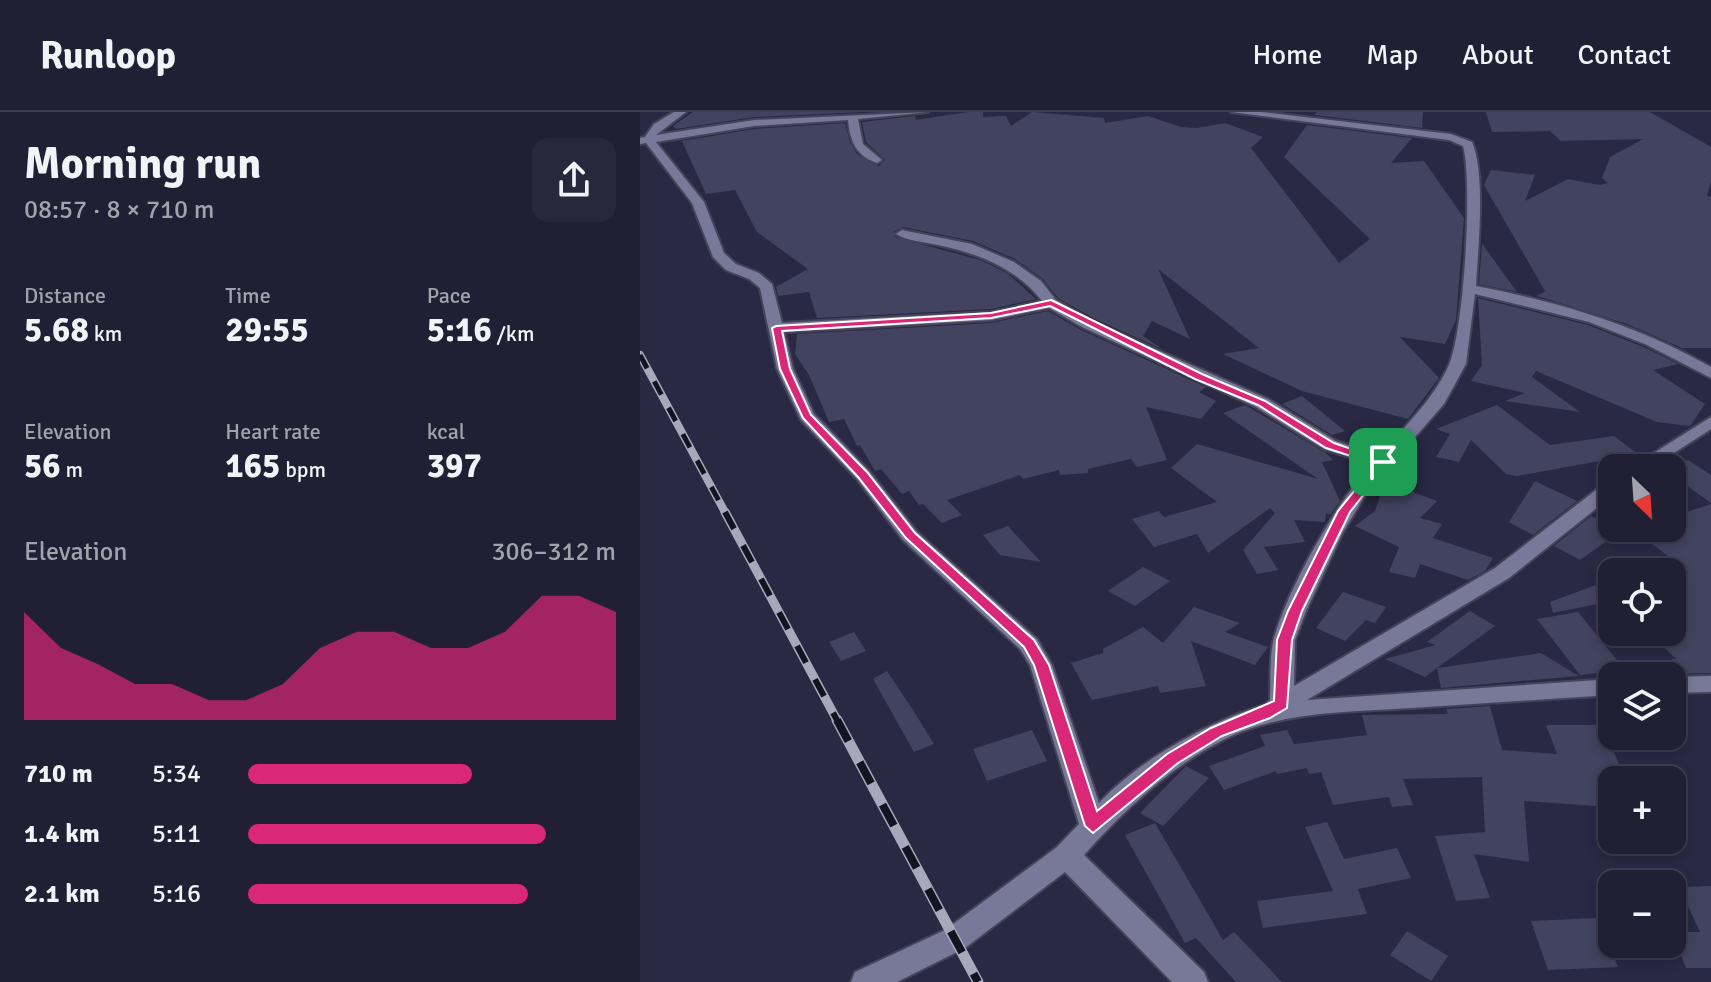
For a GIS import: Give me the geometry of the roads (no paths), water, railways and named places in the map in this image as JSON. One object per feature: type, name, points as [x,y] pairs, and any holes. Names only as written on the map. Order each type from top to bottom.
[{"type":"street","points":[[644,140],[651,131],[681,112]]},
{"type":"street","points":[[644,140],[743,124],[923,112]]},
{"type":"street","points":[[1236,112],[1394,125],[1451,137],[1468,144],[1473,212],[1469,289],[1458,364],[1450,383],[1345,511],[1295,611],[1284,640],[1273,709]]},
{"type":"street","points":[[853,118],[855,142],[861,151],[877,160]]},
{"type":"street","points":[[644,140],[698,202],[718,254],[731,267],[763,281],[785,369],[807,416],[863,475],[920,545],[1029,644],[1041,665],[1093,826]]},
{"type":"street","points":[[902,234],[948,241],[1009,265],[1036,284],[1051,303],[1172,364],[1262,403],[1330,445],[1383,462]]},
{"type":"street","points":[[1469,289],[1543,303],[1615,324],[1711,373]]},
{"type":"street","points":[[776,328],[991,316],[1051,303]]},
{"type":"street","points":[[1661,454],[1711,422]]},
{"type":"street","points":[[866,982],[955,939],[1067,855],[1113,805],[1173,758],[1217,732],[1273,709],[1464,598],[1502,573],[1598,498]]},
{"type":"street","points":[[1686,685],[1711,684]]},
{"type":"street","points":[[1273,709],[1418,697],[1598,688]]},
{"type":"street","points":[[1067,855],[1193,982]]},
{"type":"railway","points":[[640,355],[726,514]]},
{"type":"railway","points":[[725,512],[838,722]]},
{"type":"railway","points":[[837,720],[978,982]]}]
